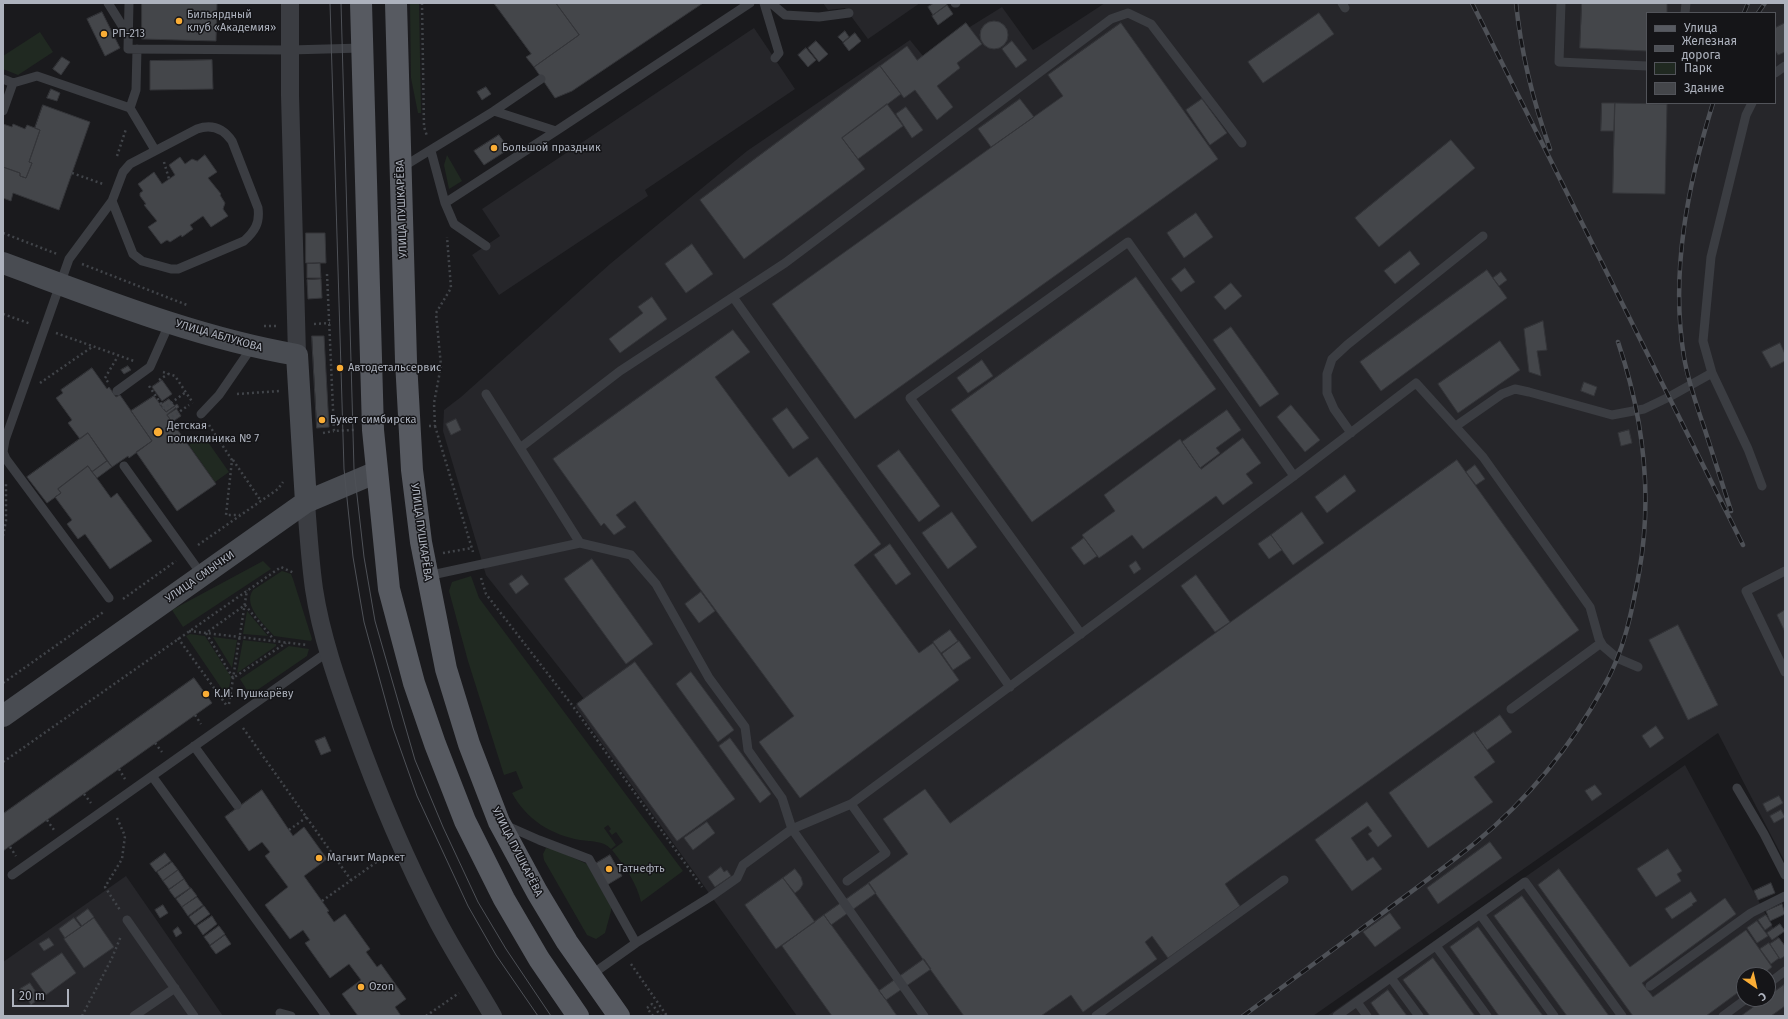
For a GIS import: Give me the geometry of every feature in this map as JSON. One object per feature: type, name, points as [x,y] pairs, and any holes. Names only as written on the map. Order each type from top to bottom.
[{"type":"main road","points":[[360,3],[373,414],[377,472],[389,589],[414,683],[435,744],[465,821],[504,899],[539,958],[578,1016]]},
{"type":"main road","name":"УЛИЦА ПУШКАРЁВА","points":[[396,3],[406,354],[412,470],[421,542],[446,669],[469,744],[499,822],[537,892],[567,942],[619,1016]]},
{"type":"main road","name":"УЛИЦА СМЫЧКИ","points":[[377,472],[412,470]]},
{"type":"main road","points":[[564,994],[591,975]]},
{"type":"street","points":[[290,3],[297,354],[306,502],[314,590],[329,651],[344,700],[370,773],[404,851],[438,922],[493,1016]]},
{"type":"street","name":"УЛИЦА АБЛУКОВА","points":[[3,263],[170,322],[252,347],[297,354]]},
{"type":"street","name":"УЛИЦА СМЫЧКИ","points":[[3,716],[306,502],[377,472]]},
{"type":"lane","points":[[108,3],[128,35]]},
{"type":"lane","points":[[129,3],[128,49],[290,50],[362,48]]},
{"type":"lane","points":[[445,203],[750,3]]},
{"type":"lane","points":[[764,3],[779,53],[775,58]]},
{"type":"lane","points":[[771,3],[785,15],[819,17],[849,13]]},
{"type":"lane","points":[[1561,3],[1559,62],[1646,66]]},
{"type":"lane","points":[[520,448],[620,371],[785,263],[1111,19],[1128,13],[1151,24],[1242,143]]},
{"type":"lane","points":[[130,108],[136,90],[137,49]]},
{"type":"lane","points":[[1776,71],[1785,66]]},
{"type":"lane","points":[[3,79],[13,83],[38,76],[130,108],[155,150]]},
{"type":"lane","points":[[400,168],[431,151],[494,111],[541,78]]},
{"type":"lane","points":[[3,111],[13,83]]},
{"type":"lane","points":[[1752,104],[1746,115],[1711,258],[1703,341],[1712,373],[1748,449],[1762,486]]},
{"type":"lane","points":[[494,111],[556,131]]},
{"type":"lane","points":[[109,598],[6,459],[4,452],[4,440],[69,259],[112,201],[127,166],[155,150],[204,127],[217,128],[228,134],[258,208],[259,217],[252,234],[238,244],[184,267],[171,269],[142,261],[133,254],[112,201]]},
{"type":"lane","points":[[431,151],[445,203],[454,224],[486,246]]},
{"type":"lane","points":[[1350,433],[1334,409],[1327,393],[1327,374],[1332,359],[1347,345],[1483,236]]},
{"type":"lane","points":[[1081,634],[910,398],[1128,242],[1294,476]]},
{"type":"lane","points":[[733,297],[1010,687]]},
{"type":"lane","points":[[116,391],[150,367],[170,322]]},
{"type":"lane","points":[[200,414],[218,395],[252,347]]},
{"type":"lane","points":[[1456,426],[1502,394],[1515,389],[1612,415],[1644,409],[1670,397],[1712,373]]},
{"type":"lane","points":[[591,975],[636,942],[710,897],[737,878],[743,864],[792,829],[851,804],[1294,476],[1416,383],[1483,457],[1590,608],[1598,639],[1618,658],[1638,667]]},
{"type":"lane","points":[[486,394],[580,543]]},
{"type":"lane","points":[[124,466],[202,575]]},
{"type":"lane","points":[[427,576],[580,543],[631,555],[656,584],[709,678],[745,727],[748,750],[782,798],[792,829],[924,1016]]},
{"type":"lane","points":[[1785,571],[1746,591],[1785,672]]},
{"type":"lane","points":[[1511,709],[1601,642]]},
{"type":"lane","points":[[12,875],[329,651]]},
{"type":"lane","points":[[194,746],[237,805]]},
{"type":"lane","points":[[152,776],[326,1016]]},
{"type":"lane","points":[[1737,788],[1764,834],[1785,875]]},
{"type":"lane","points":[[847,881],[886,853],[851,804]]},
{"type":"lane","points":[[499,822],[538,840],[590,859],[636,942]]},
{"type":"lane","points":[[1096,1016],[1284,880]]},
{"type":"lane","points":[[1337,1016],[1525,882],[1622,1016]]},
{"type":"lane","points":[[1650,986],[1751,913],[1785,896]]},
{"type":"lane","points":[[1480,914],[1554,1016]]},
{"type":"lane","points":[[127,920],[194,1016]]},
{"type":"lane","points":[[1436,946],[1488,1016]]},
{"type":"lane","points":[[1776,978],[1785,971]]},
{"type":"lane","points":[[1391,978],[1419,1016]]},
{"type":"lane","points":[[134,1016],[175,988]]},
{"type":"lane","points":[[1357,1002],[1367,1016]]},
{"type":"lane","points":[[1722,1016],[1736,1006]]},
{"type":"lane","points":[[280,1013],[291,1016]]},
{"type":"path","points":[[422,3],[424,127],[431,151]]},
{"type":"path","points":[[116,158],[126,130],[126,124]]},
{"type":"path","points":[[163,157],[169,179]]},
{"type":"path","points":[[72,173],[107,186]]},
{"type":"path","points":[[3,233],[192,307]]},
{"type":"path","points":[[3,314],[175,376],[261,501]]},
{"type":"path","points":[[262,326],[330,323]]},
{"type":"path","points":[[21,396],[92,346]]},
{"type":"path","points":[[106,380],[105,378],[118,356]]},
{"type":"path","points":[[149,386],[164,408],[186,392]]},
{"type":"path","points":[[218,395],[284,391]]},
{"type":"path","points":[[172,417],[193,402]]},
{"type":"path","points":[[435,426],[486,594],[572,705],[710,897]]},
{"type":"path","points":[[3,536],[6,521],[6,459]]},
{"type":"path","points":[[232,460],[226,515],[240,515]]},
{"type":"path","points":[[440,554],[472,548]]},
{"type":"path","points":[[3,762],[277,570]]},
{"type":"path","points":[[178,638],[228,708],[247,590]]},
{"type":"path","points":[[206,633],[245,604]]},
{"type":"path","points":[[245,604],[275,641]]},
{"type":"path","points":[[189,631],[308,646]]},
{"type":"path","points":[[206,633],[233,678]]},
{"type":"path","points":[[233,678],[286,643]]},
{"type":"path","points":[[195,715],[205,730]]},
{"type":"path","points":[[235,717],[351,880]]},
{"type":"path","points":[[155,743],[166,758]]},
{"type":"path","points":[[82,1016],[112,958],[127,920],[105,887],[122,859],[125,836],[112,804]]},
{"type":"path","points":[[289,830],[307,817]]},
{"type":"path","points":[[322,901],[390,853]]},
{"type":"path","points":[[623,952],[668,1016]]},
{"type":"path","points":[[426,1016],[463,990]]},
{"type":"path","points":[[653,1016],[647,1008],[652,1004],[661,1016]]},
{"type":"shaded area","points":[[823,3],[920,3],[868,39],[845,8],[828,10]]},
{"type":"shaded area","points":[[1105,3],[1785,3],[1785,862],[1718,733],[1313,1016],[797,1016],[575,706],[584,699],[486,575],[443,431],[444,410],[461,397],[610,264],[747,151],[910,40],[923,56],[1002,7],[1033,50]]},
{"type":"shaded area","points":[[754,28],[795,89],[645,190],[648,196],[499,295],[472,255],[500,236],[482,209]]},
{"type":"shaded area","points":[[1685,765],[1785,950],[1785,1016],[1327,1016]]},
{"type":"shaded area","points":[[126,876],[223,1016],[3,1016],[3,962]]},
{"type":"green space","points":[[410,3],[419,3],[421,113],[418,113],[411,78]]},
{"type":"green space","points":[[40,32],[53,52],[18,75],[3,69],[3,56]]},
{"type":"green space","points":[[447,155],[462,181],[449,189],[444,165]]},
{"type":"green space","points":[[203,435],[229,472],[215,482],[189,445]]},
{"type":"green space","points":[[263,561],[271,569],[183,627],[172,610]]},
{"type":"green space","points":[[282,571],[291,574],[312,639],[311,641],[274,636],[260,621],[252,609],[250,596],[253,590]]},
{"type":"green space","points":[[471,576],[479,598],[683,871],[641,902],[633,881],[612,850],[623,842],[616,832],[612,835],[609,831],[611,829],[608,825],[604,828],[616,845],[611,849],[604,844],[597,842],[569,838],[549,830],[532,818],[524,811],[512,793],[523,788],[516,771],[504,775],[468,661],[449,591],[452,582]]},
{"type":"green space","points":[[247,611],[268,636],[243,634]]},
{"type":"green space","points":[[190,634],[205,636],[231,677],[229,688],[224,692],[186,636]]},
{"type":"green space","points":[[213,637],[237,640],[232,668]]},
{"type":"green space","points":[[243,640],[276,644],[276,646],[237,673]]},
{"type":"green space","points":[[289,646],[309,649],[307,656],[250,695],[240,679]]},
{"type":"green space","points":[[546,848],[554,849],[587,864],[611,907],[605,933],[596,939],[587,935],[544,860],[543,854]]},
{"type":"building","name":"Бильярдный клуб «Академия»","points":[[142,3],[217,3],[216,41],[142,39]]},
{"type":"building","points":[[494,3],[556,3],[579,35],[534,67],[526,57],[531,54]]},
{"type":"building","points":[[556,3],[703,3],[572,91],[555,98],[534,67],[579,35]]},
{"type":"building","points":[[934,3],[946,3],[947,5],[933,15],[928,7]]},
{"type":"building","points":[[1582,3],[1667,3],[1667,12],[1646,12],[1646,51],[1580,48]]},
{"type":"building","points":[[947,5],[953,14],[938,25],[932,16]]},
{"type":"building","name":"РП-213","points":[[102,12],[120,48],[105,56],[87,19]]},
{"type":"building","points":[[1319,13],[1334,34],[1263,83],[1248,62]]},
{"type":"building","points":[[994,21],[1004,25],[1008,35],[1004,45],[994,49],[984,45],[980,35],[984,25]]},
{"type":"building","points":[[966,23],[982,44],[957,63],[960,68],[937,86],[953,107],[937,120],[915,90],[904,98],[880,66],[907,46],[917,60]]},
{"type":"building","points":[[1121,23],[1218,159],[855,419],[772,304],[1063,96],[1048,75]]},
{"type":"building","points":[[1785,23],[1785,52],[1778,55],[1776,52],[1776,28]]},
{"type":"building","points":[[845,31],[849,37],[843,42],[838,37]]},
{"type":"building","points":[[855,33],[861,41],[849,51],[843,43]]},
{"type":"building","points":[[816,41],[828,54],[819,62],[808,48]]},
{"type":"building","points":[[1012,41],[1027,60],[1016,68],[1002,49]]},
{"type":"building","points":[[806,48],[816,60],[808,67],[798,55]]},
{"type":"building","points":[[62,57],[70,62],[61,75],[53,69]]},
{"type":"building","points":[[212,60],[213,89],[150,90],[150,61]]},
{"type":"building","points":[[880,66],[901,94],[842,138],[865,169],[744,259],[700,200]]},
{"type":"building","points":[[486,87],[491,94],[482,100],[477,92]]},
{"type":"building","points":[[51,89],[60,93],[57,101],[47,98]]},
{"type":"building","points":[[1020,99],[1034,117],[991,147],[978,129]]},
{"type":"building","points":[[1202,99],[1227,133],[1210,145],[1186,110]]},
{"type":"building","points":[[1602,103],[1615,103],[1614,131],[1601,131]]},
{"type":"building","points":[[1615,103],[1667,104],[1665,194],[1613,193]]},
{"type":"building","points":[[887,104],[903,126],[858,159],[842,138]]},
{"type":"building","points":[[43,105],[90,122],[59,210],[13,193],[11,201],[3,198],[3,167],[20,173],[20,176],[26,178],[32,163],[29,162],[40,130],[35,128]]},
{"type":"building","points":[[906,107],[923,130],[912,138],[896,114]]},
{"type":"building","points":[[3,124],[12,127],[13,124],[25,129],[27,125],[40,130],[29,162],[32,163],[26,178],[20,176],[20,173],[3,167]]},
{"type":"building","points":[[499,135],[509,149],[484,165],[474,151]]},
{"type":"building","points":[[1451,140],[1475,168],[1379,247],[1355,218]]},
{"type":"building","points":[[205,155],[217,172],[208,178],[221,194],[220,195],[225,203],[223,209],[228,216],[211,227],[203,216],[190,225],[193,229],[182,237],[181,235],[170,242],[167,240],[161,244],[148,227],[157,221],[144,205],[146,204],[140,196],[140,193],[143,191],[138,184],[154,172],[162,184],[175,175],[169,165],[180,157],[185,164],[192,159],[197,161]]},
{"type":"building","points":[[1196,213],[1213,237],[1184,258],[1167,233]]},
{"type":"building","points":[[306,233],[325,233],[326,263],[306,263]]},
{"type":"building","points":[[692,244],[713,274],[686,293],[665,264]]},
{"type":"building","points":[[1410,251],[1420,264],[1395,284],[1384,271]]},
{"type":"building","points":[[320,263],[321,278],[307,278],[307,264]]},
{"type":"building","points":[[1185,268],[1195,282],[1181,292],[1171,279]]},
{"type":"building","points":[[1487,270],[1507,298],[1381,391],[1360,362]]},
{"type":"building","points":[[1501,272],[1507,280],[1499,286],[1493,278]]},
{"type":"building","points":[[1136,277],[1216,389],[1032,522],[951,410]]},
{"type":"building","points":[[321,279],[322,298],[308,299],[307,280]]},
{"type":"building","points":[[1231,283],[1242,296],[1225,310],[1214,297]]},
{"type":"building","points":[[652,297],[667,319],[620,353],[609,339],[643,313],[638,307]]},
{"type":"building","points":[[1543,321],[1547,350],[1537,351],[1541,376],[1529,372],[1524,329]]},
{"type":"building","points":[[1231,327],[1279,394],[1260,407],[1213,340]]},
{"type":"building","points":[[733,330],[750,352],[715,377],[789,477],[817,457],[881,544],[854,565],[919,653],[933,643],[959,680],[800,798],[759,742],[794,716],[635,501],[616,515],[626,527],[614,535],[604,523],[601,526],[553,459]]},
{"type":"building","points":[[312,336],[324,336],[329,427],[317,428]]},
{"type":"building","points":[[1500,341],[1520,370],[1458,413],[1438,384]]},
{"type":"building","points":[[1780,343],[1785,354],[1785,361],[1771,368],[1762,352]]},
{"type":"building","points":[[982,360],[993,376],[968,393],[957,378]]},
{"type":"building","points":[[128,366],[131,370],[124,374],[121,370]]},
{"type":"building","points":[[92,368],[107,389],[109,387],[116,397],[120,395],[152,441],[129,458],[128,456],[112,467],[88,433],[80,439],[68,423],[72,420],[56,398],[63,393],[61,390]]},
{"type":"building","points":[[162,380],[172,394],[162,401],[152,387]]},
{"type":"building","points":[[1584,382],[1597,387],[1594,396],[1581,391]]},
{"type":"building","points":[[154,396],[166,412],[177,404],[179,407],[167,415],[216,484],[177,511],[136,452],[152,441],[131,411]]},
{"type":"building","points":[[169,399],[175,406],[166,412],[160,405]]},
{"type":"building","points":[[1291,405],[1320,440],[1305,452],[1277,417]]},
{"type":"building","points":[[176,408],[181,416],[172,422],[167,415]]},
{"type":"building","points":[[787,408],[809,438],[793,449],[772,419]]},
{"type":"building","points":[[1227,410],[1241,430],[1216,448],[1220,453],[1200,468],[1182,442]]},
{"type":"building","points":[[456,419],[461,430],[451,435],[446,424]]},
{"type":"building","points":[[1629,430],[1632,443],[1621,446],[1618,433]]},
{"type":"building","points":[[88,433],[107,461],[92,472],[88,466],[58,489],[61,493],[47,503],[27,477]]},
{"type":"building","points":[[1243,438],[1261,463],[1246,474],[1253,483],[1223,505],[1216,496],[1143,549],[1132,535],[1099,558],[1082,535],[1115,511],[1104,495],[1180,439],[1201,469]]},
{"type":"building","points":[[899,450],[940,506],[919,522],[877,466]]},
{"type":"building","points":[[1457,460],[1579,630],[1225,884],[1240,906],[1168,958],[1152,936],[1145,942],[1157,959],[1083,1012],[1071,995],[1041,1016],[964,1016],[868,883],[908,854],[883,819],[925,789],[950,823]]},
{"type":"building","points":[[107,461],[112,467],[97,478],[92,472]]},
{"type":"building","points":[[1475,465],[1485,479],[1476,485],[1466,472]]},
{"type":"building","points":[[88,466],[111,498],[117,493],[152,541],[110,569],[85,534],[78,539],[67,524],[72,520],[55,497],[61,493],[58,489]]},
{"type":"building","points":[[1345,475],[1356,491],[1327,513],[1315,497]]},
{"type":"building","points":[[952,512],[977,547],[948,569],[922,533]]},
{"type":"building","points":[[1302,512],[1324,543],[1293,565],[1271,535]]},
{"type":"building","points":[[1271,535],[1282,550],[1269,559],[1258,544]]},
{"type":"building","points":[[1084,538],[1097,556],[1084,565],[1071,548]]},
{"type":"building","points":[[890,544],[911,574],[896,585],[874,555]]},
{"type":"building","points":[[592,559],[653,644],[626,664],[564,579]]},
{"type":"building","points":[[1136,561],[1141,569],[1134,574],[1129,566]]},
{"type":"building","points":[[522,575],[529,584],[516,594],[509,584]]},
{"type":"building","points":[[1196,575],[1230,622],[1215,632],[1181,586]]},
{"type":"building","points":[[701,592],[715,611],[699,623],[685,604]]},
{"type":"building","points":[[1785,610],[1785,632],[1777,615]]},
{"type":"building","points":[[1678,625],[1718,705],[1688,720],[1649,640]]},
{"type":"building","points":[[950,630],[958,641],[941,653],[933,642]]},
{"type":"building","points":[[959,641],[971,658],[953,670],[942,654]]},
{"type":"building","points":[[635,662],[735,799],[677,841],[577,704]]},
{"type":"building","points":[[691,672],[734,730],[718,742],[676,684]]},
{"type":"building","points":[[194,678],[212,703],[3,851],[3,814]]},
{"type":"building","points":[[1500,715],[1512,732],[1487,750],[1475,733]]},
{"type":"building","points":[[1656,726],[1664,738],[1650,748],[1642,736]]},
{"type":"building","points":[[1474,732],[1495,762],[1474,777],[1493,802],[1428,848],[1389,793]]},
{"type":"building","points":[[325,737],[331,751],[321,755],[315,741]]},
{"type":"building","points":[[730,738],[771,794],[760,803],[719,746]]},
{"type":"building","points":[[1595,785],[1602,794],[1592,801],[1585,791]]},
{"type":"building","points":[[262,790],[293,836],[304,827],[327,859],[304,876],[329,911],[327,912],[334,922],[345,914],[370,949],[366,952],[377,967],[381,964],[406,999],[395,1007],[401,1016],[358,1016],[342,994],[361,980],[349,964],[330,978],[305,943],[310,940],[303,930],[290,939],[265,905],[288,887],[265,856],[270,852],[262,842],[249,851],[225,817]]},
{"type":"building","points":[[1779,796],[1783,803],[1767,812],[1763,804]]},
{"type":"building","points":[[1367,802],[1392,836],[1378,847],[1368,834],[1372,831],[1368,826],[1351,838],[1367,861],[1373,857],[1382,869],[1352,891],[1315,840]]},
{"type":"building","points":[[1781,810],[1785,817],[1774,823],[1770,816]]},
{"type":"building","points":[[707,822],[715,833],[693,850],[684,838]]},
{"type":"building","points":[[1490,842],[1502,858],[1438,904],[1427,888]]},
{"type":"building","points":[[1668,849],[1682,871],[1677,874],[1681,881],[1656,897],[1637,869]]},
{"type":"building","points":[[165,853],[171,861],[156,872],[150,864]]},
{"type":"building","points":[[610,855],[622,876],[607,885],[595,864]]},
{"type":"building","points":[[172,862],[178,870],[163,881],[157,872]]},
{"type":"building","points":[[721,867],[724,872],[727,870],[731,876],[715,887],[708,877]]},
{"type":"building","points":[[795,869],[801,877],[803,884],[795,893],[783,878]]},
{"type":"building","points":[[1559,869],[1630,967],[1725,898],[1736,914],[1642,983],[1653,997],[1746,930],[1772,967],[1736,967],[1736,994],[1706,1016],[1633,1016],[1538,885]]},
{"type":"building","points":[[178,870],[184,879],[169,889],[163,881]]},
{"type":"building","points":[[783,878],[815,922],[776,949],[745,905]]},
{"type":"building","points":[[184,879],[190,888],[175,898],[169,890]]},
{"type":"building","points":[[869,883],[876,893],[831,925],[824,915]]},
{"type":"building","points":[[1771,883],[1775,893],[1758,900],[1754,891]]},
{"type":"building","points":[[191,888],[197,896],[182,907],[176,899]]},
{"type":"building","points":[[1691,892],[1697,901],[1672,919],[1665,909]]},
{"type":"building","points":[[1522,896],[1609,1016],[1567,1016],[1494,916]]},
{"type":"building","points":[[197,897],[203,905],[188,916],[182,907]]},
{"type":"building","points":[[1782,904],[1785,914],[1770,921],[1766,911]]},
{"type":"building","points":[[163,905],[168,913],[160,918],[155,910]]},
{"type":"building","points":[[204,906],[210,914],[195,925],[189,917]]},
{"type":"building","points":[[88,909],[94,917],[82,926],[76,918]]},
{"type":"building","points":[[1390,913],[1401,928],[1375,947],[1363,932]]},
{"type":"building","points":[[824,915],[897,1016],[832,1016],[782,946]]},
{"type":"building","points":[[1766,915],[1772,925],[1765,930],[1758,920]]},
{"type":"building","points":[[212,916],[217,924],[203,935],[197,926]]},
{"type":"building","points":[[74,918],[81,927],[65,938],[59,929]]},
{"type":"building","points":[[94,918],[114,947],[84,968],[64,939]]},
{"type":"building","points":[[1757,921],[1768,936],[1757,943],[1747,928]]},
{"type":"building","points":[[1780,924],[1785,931],[1772,940],[1767,933]]},
{"type":"building","points":[[219,926],[225,934],[210,945],[204,937]]},
{"type":"building","points":[[178,927],[182,933],[176,937],[173,931]]},
{"type":"building","points":[[1478,927],[1543,1016],[1499,1016],[1450,947]]},
{"type":"building","points":[[225,935],[231,944],[216,954],[210,946]]},
{"type":"building","points":[[49,938],[54,945],[44,951],[39,944]]},
{"type":"building","points":[[1779,938],[1785,946],[1785,956],[1780,959],[1770,944]]},
{"type":"building","points":[[1769,943],[1779,958],[1771,964],[1760,949]]},
{"type":"building","points":[[62,953],[76,973],[46,995],[31,974]]},
{"type":"building","points":[[1433,958],[1475,1016],[1430,1016],[1403,980]]},
{"type":"building","points":[[924,959],[931,969],[886,1000],[879,991]]},
{"type":"building","points":[[30,983],[40,998],[31,1005],[20,989]]},
{"type":"building","points":[[1784,985],[1785,1006],[1771,1016],[1741,1016],[1753,1007],[1776,1007],[1776,990]]},
{"type":"building","points":[[1388,990],[1407,1016],[1380,1016],[1371,1003]]},
{"type":"tram line","points":[[330,3],[344,469],[353,557],[364,622],[393,728],[417,796],[468,906],[496,955],[538,1016]]},
{"type":"tram line","points":[[341,3],[354,469],[364,557],[375,621],[415,760],[443,827],[478,902],[506,949],[551,1016]]},
{"type":"railway","points":[[1472,3],[1743,545]]},
{"type":"railway","points":[[1516,3],[1528,77],[1550,149]]},
{"type":"railway","points":[[1744,12],[1748,3]]},
{"type":"railway","points":[[1759,12],[1765,3]]},
{"type":"railway","points":[[1713,104],[1696,165],[1684,228],[1680,261],[1680,325],[1684,357],[1690,384],[1731,511]]},
{"type":"railway","points":[[1243,1016],[1440,870],[1475,843],[1513,809],[1563,750],[1578,729],[1604,686],[1617,659],[1630,616],[1639,573],[1645,514],[1645,485],[1639,427],[1634,398],[1618,342]]},
{"type":"place","name":"Бильярдный клуб «Академия»","points":[[179,21]]},
{"type":"place","name":"РП-213","points":[[104,34]]},
{"type":"place","name":"Большой праздник","points":[[494,148]]},
{"type":"place","name":"Автодетальсервис","points":[[340,368]]},
{"type":"place","name":"Букет симбирска","points":[[322,420]]},
{"type":"place","name":"Детская поликлиника № 7","points":[[158,432]]},
{"type":"place","name":"К.И. Пушкарёву","points":[[206,694]]},
{"type":"place","name":"Магнит Маркет","points":[[319,858]]},
{"type":"place","name":"Татнефть","points":[[609,869]]},
{"type":"place","name":"Ozon","points":[[361,987]]}]
